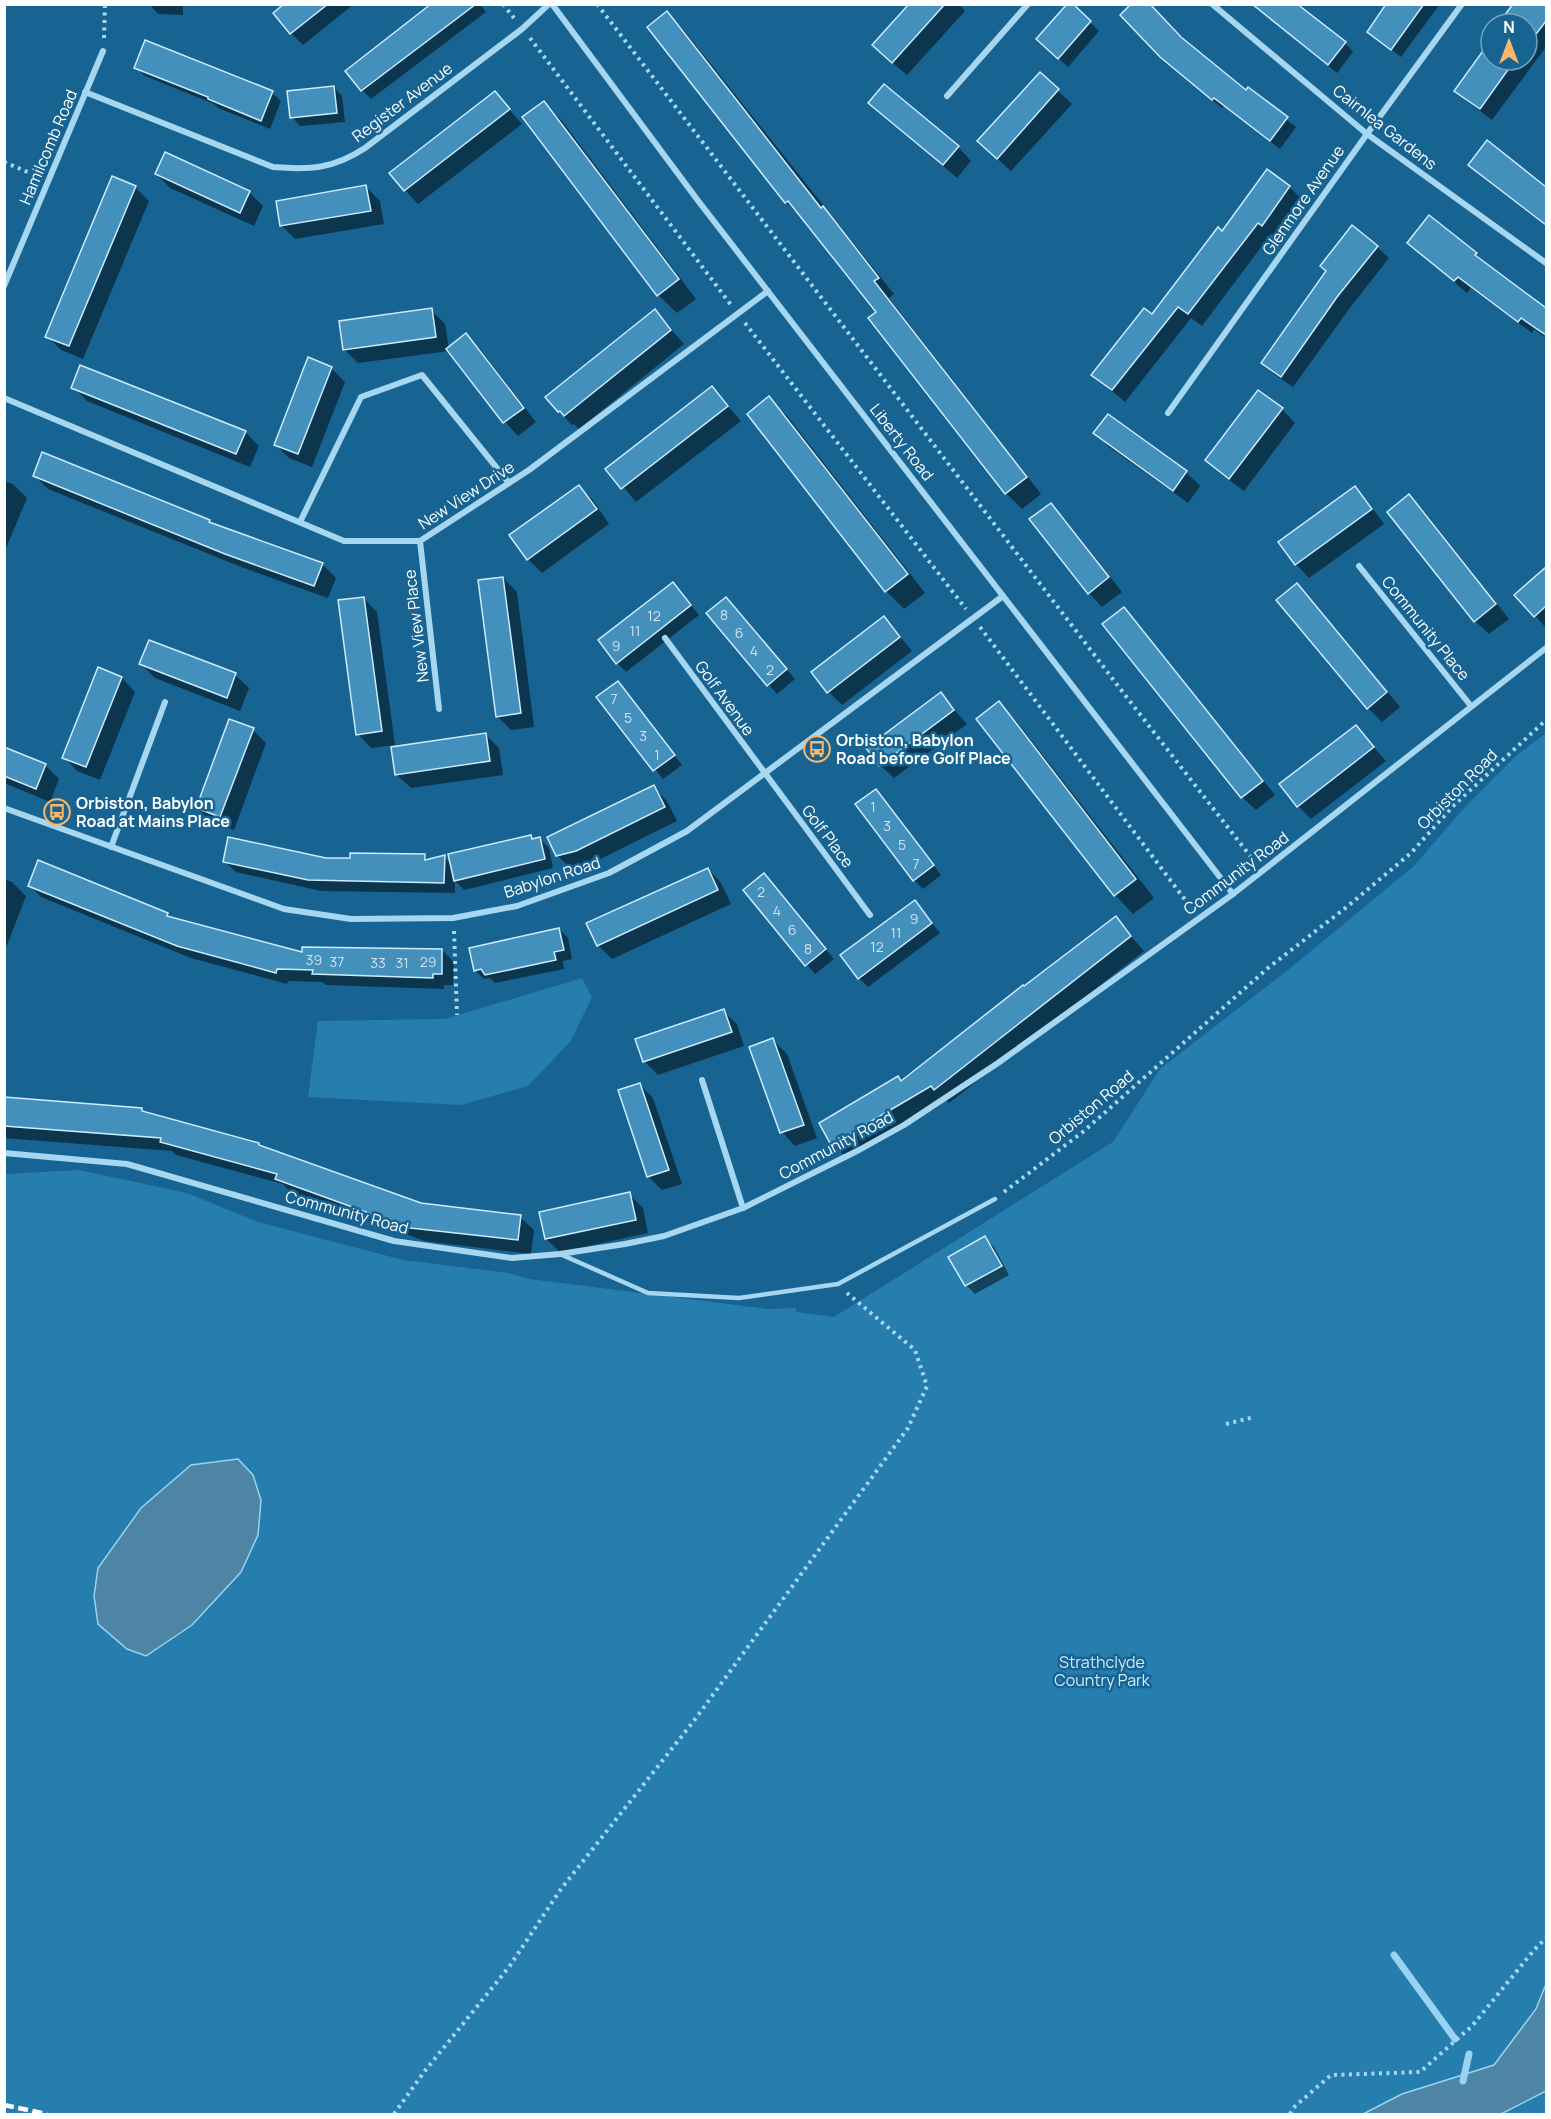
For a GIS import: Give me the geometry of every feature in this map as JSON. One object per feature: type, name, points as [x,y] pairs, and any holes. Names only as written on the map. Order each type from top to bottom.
[{"type":"street","name":"Register Avenue","points":[[85,92],[273,167],[303,169],[329,166],[365,148],[551,4]]},
{"type":"street","name":"Liberty Road","points":[[551,4],[673,168],[1233,894]]},
{"type":"street","points":[[947,96],[1028,4]]},
{"type":"street","name":"Cairnlea Gardens","points":[[1212,4],[1367,134],[1546,263]]},
{"type":"street","name":"Glenmore Avenue","points":[[1168,413],[1462,4]]},
{"type":"street","name":"Hamilcomb Road","points":[[4,286],[103,51]]},
{"type":"street","name":"New View Drive","points":[[4,398],[344,541],[420,541],[529,470],[768,291]]},
{"type":"street","points":[[300,522],[361,397],[422,375],[509,483]]},
{"type":"street","name":"New View Place","points":[[420,541],[439,709]]},
{"type":"street","name":"Community Place","points":[[1359,566],[1471,706]]},
{"type":"street","name":"Babylon Road","points":[[4,808],[284,909],[351,919],[453,918],[517,906],[609,873],[687,831],[1003,596]]},
{"type":"street","name":"Golf Avenue","points":[[665,638],[764,774]]},
{"type":"street","name":"Community Road","points":[[4,1153],[127,1164],[394,1241],[512,1258],[561,1254],[664,1236],[743,1208],[850,1155],[904,1125],[998,1063],[1263,872],[1546,648]]},
{"type":"street","points":[[111,847],[165,702]]},
{"type":"street","name":"Golf Place","points":[[764,774],[870,915]]},
{"type":"street","points":[[702,1080],[743,1208]]},
{"type":"lane","points":[[561,1254],[648,1293],[739,1298],[838,1284],[995,1199]]},
{"type":"path","points":[[103,51],[106,23],[105,4]]},
{"type":"path","points":[[504,4],[738,314],[973,618],[1199,919]]},
{"type":"path","points":[[597,4],[1263,872]]},
{"type":"path","points":[[4,162],[49,180]]},
{"type":"path","name":"Orbiston Road","points":[[995,1199],[1084,1131],[1268,968],[1348,906],[1411,853],[1453,806],[1546,720]]},
{"type":"path","points":[[454,929],[456,1014]]},
{"type":"path","points":[[394,2115],[424,2072],[509,1967],[561,1889],[693,1722],[908,1428],[927,1386],[915,1350],[838,1284]]},
{"type":"path","points":[[1226,1424],[1254,1417]]},
{"type":"path","points":[[1290,2115],[1293,2109],[1330,2075],[1420,2072],[1473,2026],[1533,1950],[1546,1938]]},
{"type":"green space","name":"Strathclyde Country Park","points":[[1546,733],[1546,2114],[5,2114],[5,1174],[79,1170],[187,1193],[258,1222],[403,1260],[509,1273],[529,1279],[768,1309],[795,1308],[797,1312],[834,1317],[1113,1142],[1160,1069],[1293,966],[1414,866],[1465,807],[1517,755]]},
{"type":"green space","points":[[582,978],[592,997],[570,1042],[528,1086],[461,1105],[308,1097],[318,1021],[445,1019]]},
{"type":"shaded area","points":[[238,1459],[253,1475],[261,1500],[258,1535],[241,1572],[192,1625],[146,1656],[127,1649],[98,1624],[94,1596],[98,1568],[141,1508],[191,1465]]},
{"type":"shaded area","points":[[1546,1984],[1546,2091],[1501,2114],[1363,2114],[1402,2094],[1494,2065],[1536,2009]]},
{"type":"building","points":[[284,4],[328,4],[290,34],[273,13]]},
{"type":"building","points":[[431,4],[476,4],[361,91],[345,71]]},
{"type":"building","points":[[909,4],[945,4],[892,63],[872,45]]},
{"type":"building","points":[[1067,4],[1073,4],[1091,21],[1058,59],[1036,39]]},
{"type":"building","points":[[1131,4],[1150,4],[1181,37],[1246,90],[1248,87],[1288,117],[1270,141],[1214,98],[1212,100],[1160,57],[1120,15]]},
{"type":"building","points":[[1252,4],[1297,4],[1346,42],[1328,65]]},
{"type":"building","points":[[1386,4],[1424,4],[1391,50],[1367,32]]},
{"type":"building","points":[[1513,4],[1546,4],[1546,21],[1539,30],[1539,12],[1507,12]]},
{"type":"building","points":[[667,11],[821,208],[823,206],[879,278],[874,281],[1027,477],[1005,494],[868,318],[876,312],[788,201],[785,203],[647,27]]},
{"type":"building","points":[[145,40],[273,91],[261,121],[134,68]]},
{"type":"building","points":[[1479,56],[1479,72],[1506,72],[1480,109],[1454,91]]},
{"type":"building","points":[[1040,72],[1059,89],[997,159],[977,141]]},
{"type":"building","points":[[884,84],[959,146],[943,165],[868,103]]},
{"type":"building","points":[[334,86],[337,113],[290,118],[287,91]]},
{"type":"building","points":[[495,91],[510,109],[404,191],[389,173]]},
{"type":"building","points":[[544,101],[679,279],[657,296],[522,117]]},
{"type":"building","points":[[1487,140],[1546,187],[1546,225],[1468,165]]},
{"type":"building","points":[[165,152],[250,191],[240,213],[155,174]]},
{"type":"building","points":[[1267,169],[1290,186],[1262,226],[1258,223],[1188,314],[1178,307],[1112,390],[1091,375],[1144,308],[1152,314],[1218,227],[1222,231]]},
{"type":"building","points":[[112,176],[136,186],[69,346],[45,337]]},
{"type":"building","points":[[366,185],[371,211],[280,226],[276,201]]},
{"type":"building","points":[[1429,215],[1477,253],[1475,255],[1546,308],[1546,335],[1521,318],[1518,322],[1458,277],[1454,281],[1407,243]]},
{"type":"building","points":[[1352,225],[1378,246],[1337,297],[1281,377],[1261,363],[1326,271],[1320,266]]},
{"type":"building","points":[[432,308],[436,337],[343,350],[339,321]]},
{"type":"building","points":[[655,309],[671,330],[564,416],[560,411],[558,412],[545,397]]},
{"type":"building","points":[[466,333],[524,408],[503,423],[446,349]]},
{"type":"building","points":[[308,357],[332,367],[298,454],[274,445]]},
{"type":"building","points":[[80,365],[246,431],[236,454],[71,388]]},
{"type":"building","points":[[712,386],[728,406],[621,489],[605,469]]},
{"type":"building","points":[[1258,390],[1283,408],[1229,479],[1205,460]]},
{"type":"building","points":[[769,396],[908,574],[885,592],[747,414]]},
{"type":"building","points":[[1108,414],[1187,471],[1173,491],[1093,433]]},
{"type":"building","points":[[42,452],[210,520],[209,522],[323,563],[314,586],[225,554],[33,476]]},
{"type":"building","points":[[579,485],[597,509],[527,560],[509,535]]},
{"type":"building","points":[[1355,486],[1372,509],[1295,565],[1278,542]]},
{"type":"building","points":[[1409,494],[1496,604],[1474,622],[1387,512]]},
{"type":"building","points":[[1051,503],[1109,577],[1088,594],[1029,519]]},
{"type":"building","points":[[1546,567],[1546,606],[1534,617],[1514,595]]},
{"type":"building","points":[[503,577],[521,713],[496,717],[478,580]]},
{"type":"building","points":[[673,582],[691,605],[616,664],[598,640]]},
{"type":"building","points":[[1297,583],[1387,692],[1367,709],[1276,600]]},
{"type":"building","points":[[364,597],[382,731],[356,735],[338,600]]},
{"type":"building","points":[[726,597],[787,669],[767,686],[706,613]]},
{"type":"building","points":[[1124,607],[1263,781],[1241,798],[1102,624]]},
{"type":"building","points":[[884,616],[900,637],[827,693],[811,672]]},
{"type":"building","points":[[149,640],[236,673],[227,698],[139,664]]},
{"type":"building","points":[[98,667],[122,677],[86,767],[62,758]]},
{"type":"building","points":[[618,681],[675,755],[653,771],[596,697]]},
{"type":"building","points":[[941,692],[954,710],[879,766],[866,748]]},
{"type":"building","points":[[999,701],[1136,879],[1114,896],[976,719]]},
{"type":"building","points":[[229,719],[254,728],[220,817],[196,808]]},
{"type":"building","points":[[1356,725],[1374,747],[1297,807],[1279,784]]},
{"type":"building","points":[[486,733],[490,761],[395,775],[391,747]]},
{"type":"building","points":[[4,747],[46,764],[36,789],[4,776]]},
{"type":"building","points":[[654,785],[665,807],[576,851],[556,856],[547,837]]},
{"type":"building","points":[[876,789],[934,865],[913,881],[855,804]]},
{"type":"building","points":[[531,835],[532,839],[540,837],[545,859],[454,881],[448,854]]},
{"type":"building","points":[[228,837],[326,858],[350,858],[350,853],[425,854],[425,860],[445,855],[444,883],[308,880],[223,862]]},
{"type":"building","points":[[38,860],[168,913],[167,916],[302,952],[302,947],[442,949],[442,974],[433,974],[433,978],[312,974],[313,970],[277,969],[276,973],[177,946],[28,886]]},
{"type":"building","points":[[708,868],[718,890],[597,946],[586,923]]},
{"type":"building","points":[[764,873],[826,949],[805,966],[743,890]]},
{"type":"building","points":[[915,900],[932,923],[858,979],[840,955]]},
{"type":"building","points":[[1116,916],[1131,936],[934,1090],[931,1086],[831,1145],[819,1123],[898,1076],[901,1081],[1023,985]]},
{"type":"building","points":[[559,928],[564,950],[554,952],[556,960],[485,975],[481,969],[474,971],[469,948]]},
{"type":"building","points":[[724,1009],[732,1032],[643,1062],[635,1039]]},
{"type":"building","points":[[773,1038],[804,1125],[780,1133],[749,1047]]},
{"type":"building","points":[[640,1083],[669,1170],[647,1177],[618,1090]]},
{"type":"building","points":[[4,1097],[142,1108],[142,1111],[259,1143],[259,1145],[421,1203],[521,1215],[518,1240],[410,1228],[275,1179],[277,1174],[160,1142],[161,1138],[4,1126]]},
{"type":"building","points":[[630,1192],[636,1220],[545,1239],[539,1212]]},
{"type":"building","points":[[985,1236],[1002,1266],[965,1286],[948,1257]]},
{"type":"waterway","points":[[1394,1955],[1455,2039]]},
{"type":"waterway","points":[[1463,2081],[1469,2054]]},
{"type":"railway","points":[[4,2105],[47,2114]]},
{"type":"place","name":"Orbiston, Babylon Road before Golf Place","points":[[817,749]]},
{"type":"place","name":"Orbiston, Babylon Road at Mains Place","points":[[57,812]]}]
